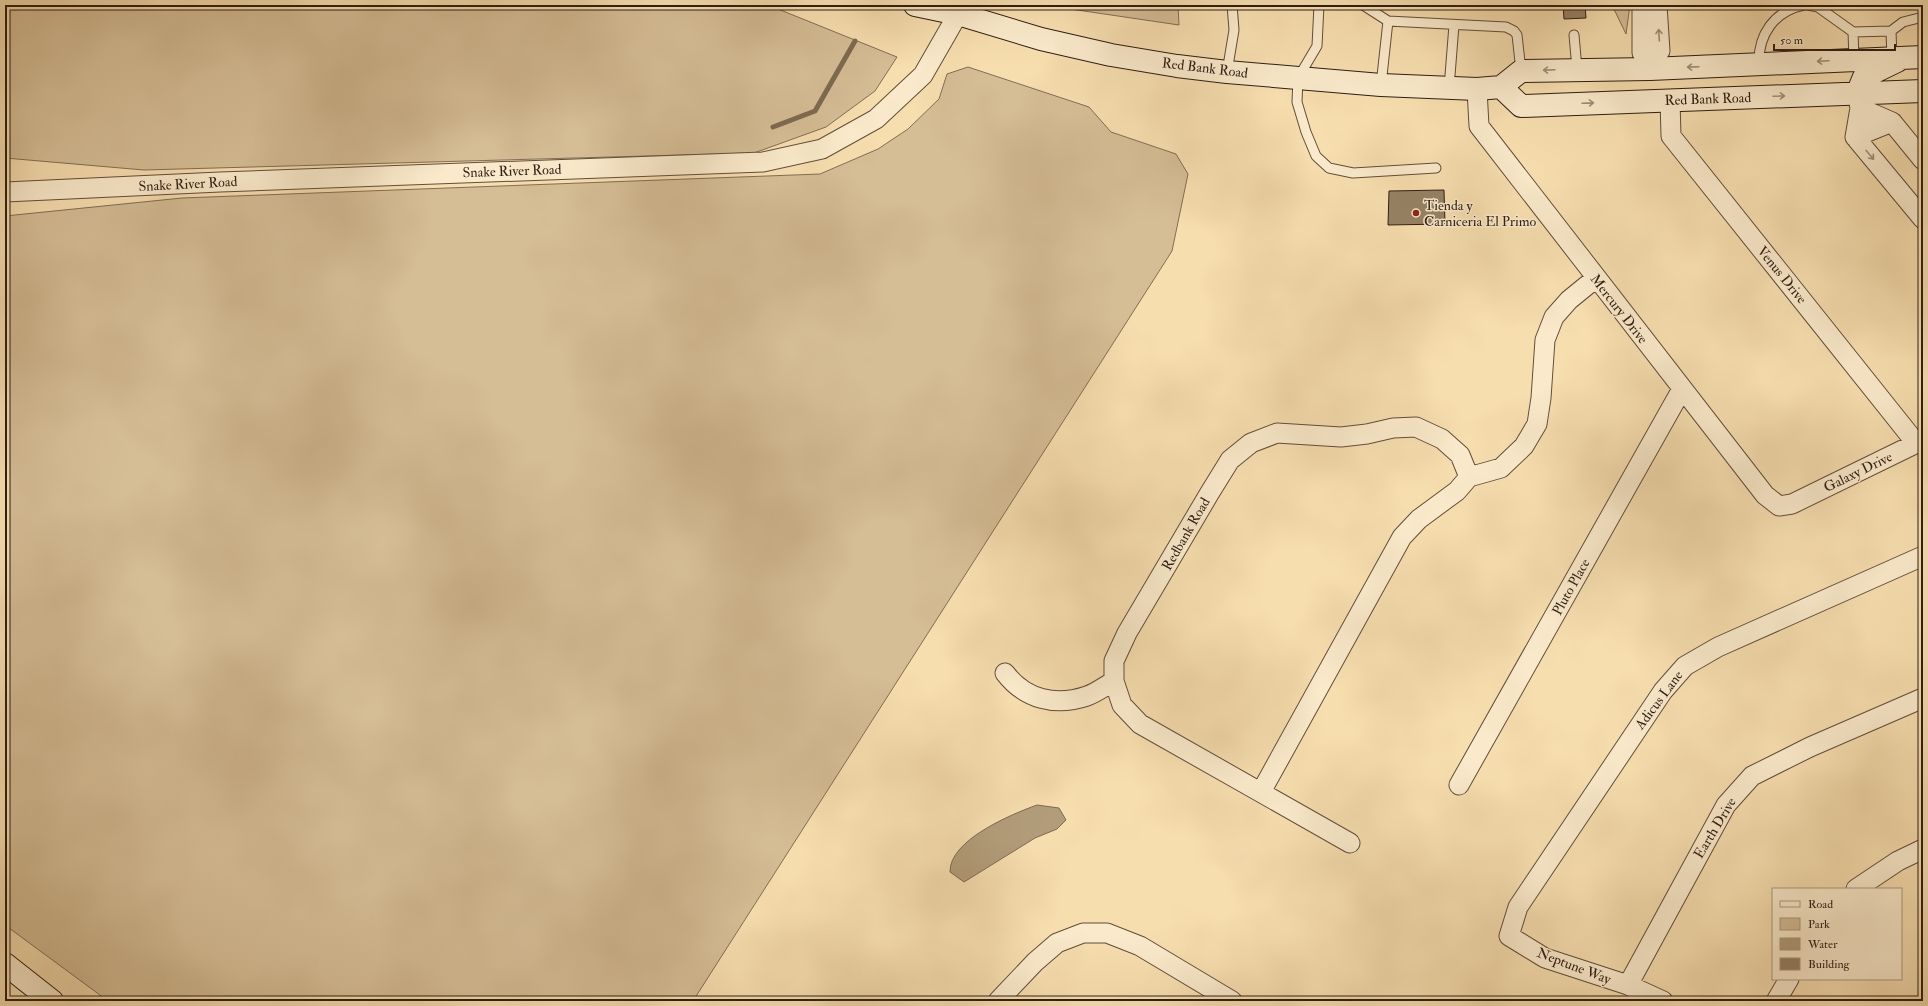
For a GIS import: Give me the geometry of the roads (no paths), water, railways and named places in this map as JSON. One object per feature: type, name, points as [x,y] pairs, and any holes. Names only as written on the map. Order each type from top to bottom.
[{"type":"main road","name":"Red Bank Road","points":[[915,5],[958,14],[1041,39],[1111,55],[1227,72],[1381,85],[1477,89],[1501,87],[1521,106],[1670,100],[1858,101],[1923,91]]},
{"type":"main road","points":[[1501,87],[1521,71],[1650,66],[1760,64],[1906,57]]},
{"type":"main road","points":[[1858,101],[1864,77],[1906,57]]},
{"type":"main road","points":[[1626,102],[1645,84],[1650,66]]},
{"type":"main road","points":[[5,964],[52,1001]]},
{"type":"street","points":[[1642,5],[1642,53],[1650,66],[1660,51],[1657,5]]},
{"type":"street","name":"Snake River Road","points":[[5,192],[220,182],[763,162],[822,149],[876,119],[923,75],[958,14]]},
{"type":"street","name":"Mercury Drive","points":[[1477,89],[1479,126],[1765,494],[1779,506],[1792,504]]},
{"type":"street","name":"Venus Drive","points":[[1670,100],[1671,136],[1919,442]]},
{"type":"street","points":[[1923,160],[1892,122],[1858,101],[1855,137],[1923,219]]},
{"type":"street","points":[[1855,137],[1892,122]]},
{"type":"street","points":[[1261,792],[1402,537],[1419,519],[1457,491],[1469,477],[1501,468],[1524,446],[1537,424],[1541,398],[1545,340],[1554,317],[1569,300],[1596,278]]},
{"type":"street","name":"Pluto Place","points":[[1459,785],[1682,389]]},
{"type":"street","name":"Redbank Road","points":[[1350,843],[1140,724],[1122,705],[1114,681],[1114,661],[1127,633],[1208,494],[1230,460],[1251,444],[1277,433],[1341,437],[1367,434],[1394,428],[1416,427],[1442,439],[1460,455],[1469,477]]},
{"type":"street","name":"Galaxy Drive","points":[[1792,504],[1919,442]]},
{"type":"street","name":"Adicus Lane","points":[[1509,936],[1518,907],[1658,698],[1685,666],[1718,647],[1923,556]]},
{"type":"street","points":[[1005,673],[1015,685],[1038,698],[1064,702],[1088,696],[1114,681]]},
{"type":"street","name":"Earth Drive","points":[[1628,986],[1726,805],[1752,776],[1810,747],[1923,698]]},
{"type":"street","points":[[1858,888],[1898,861],[1923,849]]},
{"type":"street","points":[[998,1001],[1035,962],[1057,943],[1083,933],[1107,933],[1140,946],[1232,1001]]},
{"type":"street","name":"Neptune Way","points":[[1509,936],[1545,958],[1628,986],[1663,1001]]},
{"type":"street","points":[[1776,1001],[1788,980]]},
{"type":"lane","points":[[1227,72],[1234,30],[1232,5]]},
{"type":"lane","points":[[1319,5],[1317,46],[1298,78],[1297,102],[1306,132],[1316,156],[1329,168],[1353,172],[1436,168]]},
{"type":"lane","points":[[1363,5],[1388,21],[1506,27],[1514,31],[1518,39],[1521,71]]},
{"type":"lane","points":[[1760,64],[1759,53],[1769,26],[1790,8],[1804,5]]},
{"type":"lane","points":[[1808,5],[1818,7],[1853,32],[1891,31],[1903,22],[1923,17]]},
{"type":"lane","points":[[1381,85],[1388,21]]},
{"type":"lane","points":[[1449,88],[1454,25]]},
{"type":"lane","points":[[1891,31],[1906,57]]},
{"type":"lane","points":[[1853,32],[1854,59]]},
{"type":"lane","points":[[1574,35],[1577,69]]},
{"type":"water","points":[[1037,805],[1059,808],[1066,820],[1057,829],[1035,838],[964,882],[950,872],[952,860],[970,839],[998,822]]},
{"type":"waterway","points":[[773,127],[815,111],[855,41]]},
{"type":"place","name":"Tienda y Carniceria El Primo","points":[[1416,213]]}]
